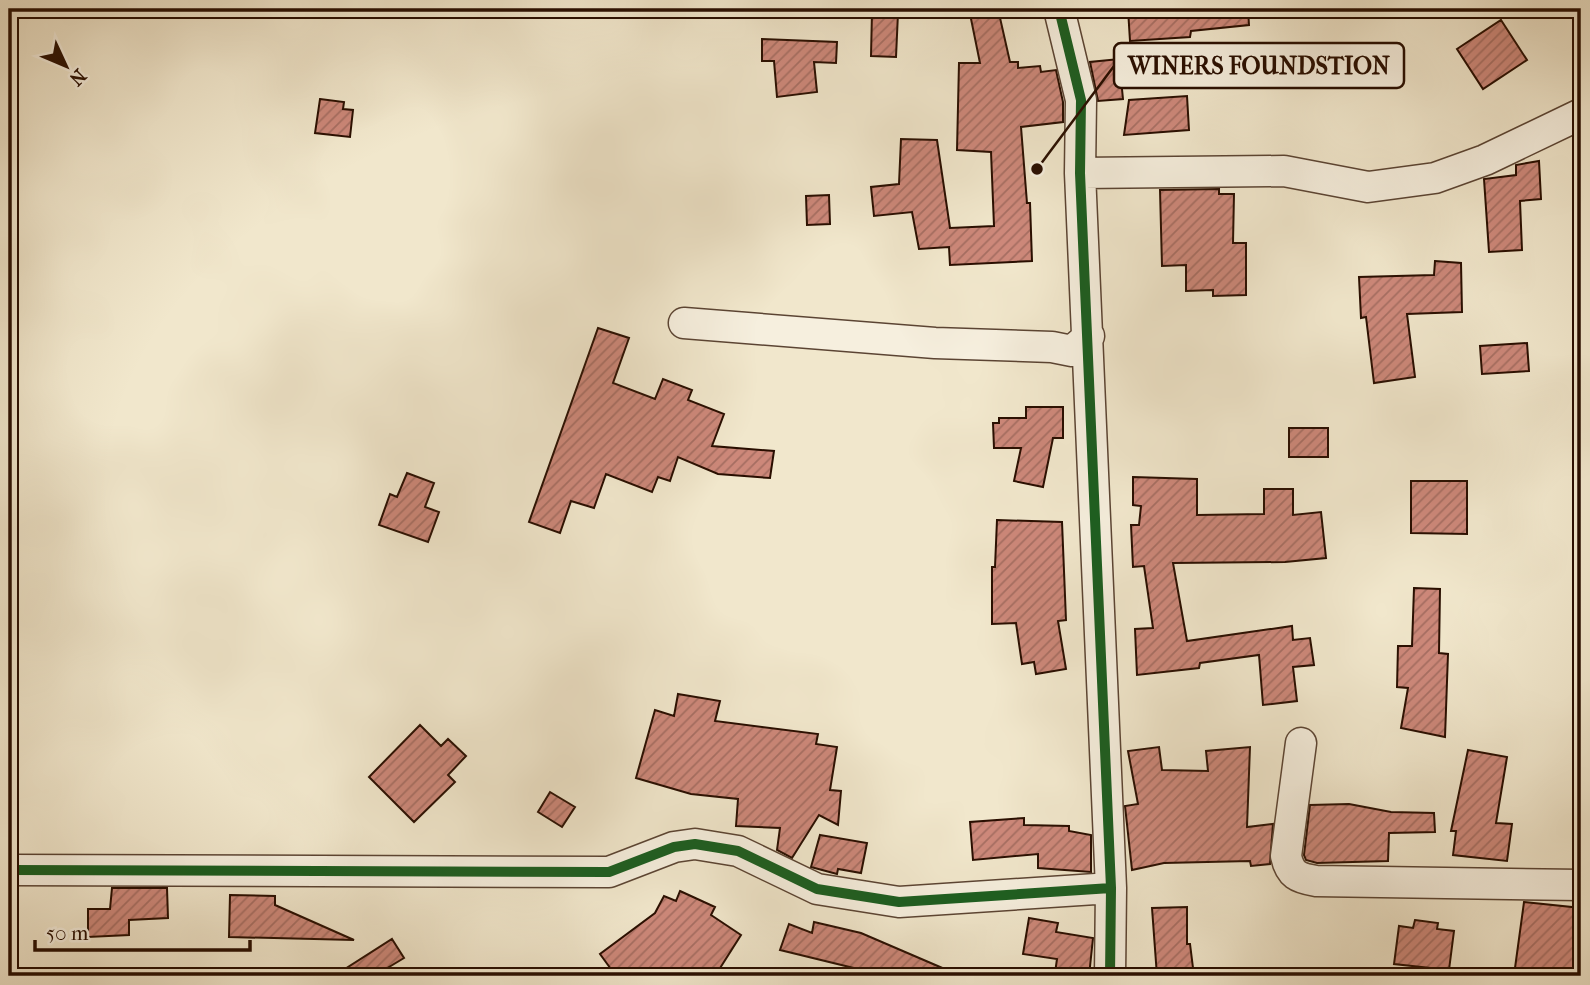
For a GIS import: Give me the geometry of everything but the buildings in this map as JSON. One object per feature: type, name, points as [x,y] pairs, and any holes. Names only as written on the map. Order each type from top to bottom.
[{"type":"street","points":[[1059,9],[1081,100],[1080,173],[1111,888],[1110,976]]},
{"type":"street","points":[[1080,173],[1284,171],[1368,187],[1435,178],[1485,160],[1581,114]]},
{"type":"street","points":[[684,323],[935,343],[1052,347],[1072,351],[1089,336]]},
{"type":"street","points":[[1301,743],[1286,856],[1289,870],[1299,878],[1316,881],[1581,885]]},
{"type":"street","points":[[9,870],[609,872],[674,847],[695,844],[738,851],[817,889],[899,902],[1111,888]]},
{"type":"cycle path","points":[[1059,9],[1081,100],[1080,173],[1111,888],[1110,976]]},
{"type":"cycle path","points":[[9,870],[609,872],[674,847],[695,844],[738,851],[817,889],[899,902],[1111,888]]},
{"type":"place","name":"WINERS FOUNDSTION","points":[[1037,169]]}]
